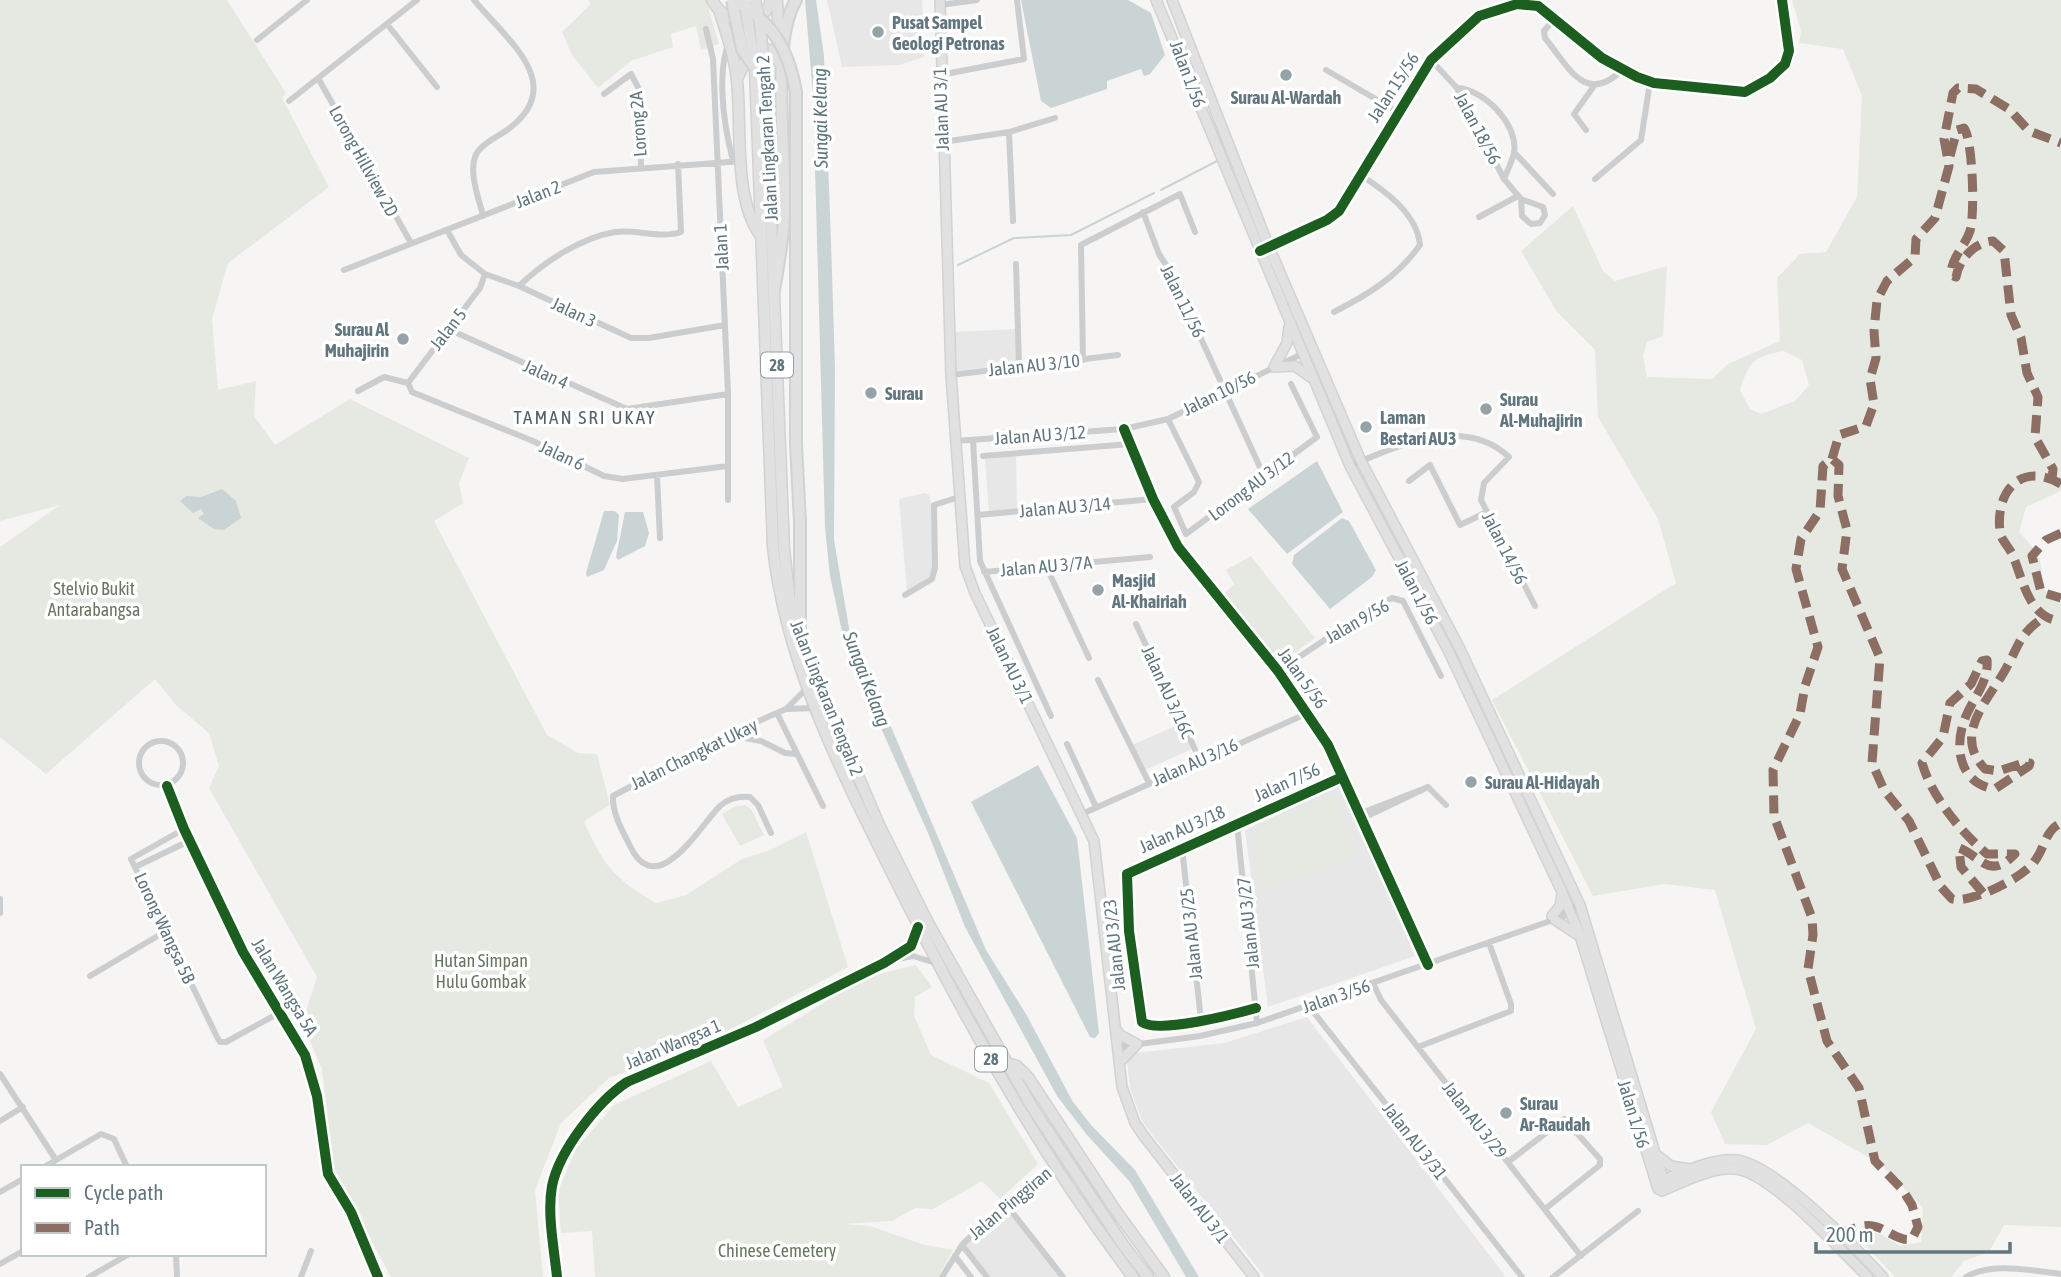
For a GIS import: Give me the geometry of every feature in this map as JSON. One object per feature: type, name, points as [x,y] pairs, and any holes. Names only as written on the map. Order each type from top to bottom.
[{"type":"highway","points":[[712,0],[720,13],[737,79],[738,161],[745,200],[752,223],[760,235]]},
{"type":"highway","points":[[733,0],[742,49],[755,68]]},
{"type":"highway","points":[[733,0],[759,15],[771,28],[792,68],[796,92],[796,444],[800,522],[800,637]]},
{"type":"highway","name":"Jalan Lingkaran Tengah 2","points":[[744,0],[755,68],[773,547],[781,608],[816,708],[856,802],[918,926],[1023,1115],[1133,1277]]},
{"type":"highway","name":"Jalan Lingkaran Tengah 2","points":[[755,0],[760,23],[766,91],[784,549],[790,603],[800,637],[880,827],[927,921],[1006,1063],[1065,1158],[1148,1277]]},
{"type":"highway","points":[[720,13],[741,22],[754,20],[764,14],[771,0]]},
{"type":"highway","points":[[774,291],[785,216],[777,0]]},
{"type":"highway","points":[[781,93],[785,28],[796,0]]},
{"type":"highway","points":[[737,79],[754,49],[765,47],[779,62]]},
{"type":"highway","points":[[1006,1063],[1017,1066],[1028,1077],[1116,1211],[1164,1277]]},
{"type":"main road","name":"Jalan 1/56","points":[[1156,0],[1264,249],[1350,466],[1448,650],[1562,892],[1580,936],[1661,1186]]},
{"type":"main road","name":"Jalan 1/56","points":[[1172,0],[1287,318],[1459,647],[1581,908],[1654,1153],[1661,1186]]},
{"type":"main road","name":"Jalan AU 3/1","points":[[940,3],[940,75],[951,374],[962,553],[975,593],[1094,841],[1122,1087],[1135,1124],[1254,1277]]},
{"type":"main road","points":[[1274,367],[1287,343],[1287,318]]},
{"type":"main road","points":[[1274,367],[1295,366],[1314,379]]},
{"type":"main road","points":[[1562,892],[1560,906],[1552,919],[1580,936]]},
{"type":"main road","points":[[1114,1026],[1120,1035],[1137,1044],[1119,1063]]},
{"type":"main road","points":[[1654,1153],[1671,1166],[1695,1169]]},
{"type":"main road","points":[[1661,1186],[1695,1169],[1733,1160],[1764,1169],[1839,1234],[1883,1277]]},
{"type":"main road","points":[[1661,1186],[1726,1169],[1750,1171],[1772,1186],[1868,1277]]},
{"type":"street","points":[[257,40],[307,0]]},
{"type":"street","points":[[289,101],[417,0]]},
{"type":"street","points":[[474,0],[525,61],[535,80],[536,92],[534,103],[523,118],[478,150],[474,159],[473,169],[483,216]]},
{"type":"street","points":[[940,3],[977,0]]},
{"type":"street","points":[[940,75],[1024,59],[1017,0]]},
{"type":"street","name":"Jalan 15/56","points":[[1264,249],[1335,215],[1431,60],[1468,24],[1491,10],[1527,4],[1555,18],[1602,58],[1650,82],[1745,92],[1770,78],[1784,64],[1789,51],[1782,0]]},
{"type":"street","points":[[1555,18],[1545,31],[1545,38],[1578,79],[1594,86]]},
{"type":"street","points":[[738,161],[723,100],[723,61],[729,42],[741,22]]},
{"type":"street","points":[[387,24],[437,87]]},
{"type":"street","name":"Jalan 1","points":[[706,29],[713,59],[728,394],[728,500]]},
{"type":"street","name":"Jalan 18/56","points":[[1431,60],[1457,88],[1504,179],[1520,197],[1543,207],[1545,215],[1540,223],[1531,224],[1522,216],[1520,197]]},
{"type":"street","points":[[1326,70],[1398,112]]},
{"type":"street","points":[[1586,130],[1574,114],[1594,86],[1613,79],[1622,70]]},
{"type":"street","name":"Lorong 2A","points":[[604,94],[631,74],[639,89],[641,167]]},
{"type":"street","name":"Lorong Hillview 2D","points":[[318,78],[411,243]]},
{"type":"street","points":[[1595,179],[1641,140],[1650,82]]},
{"type":"street","points":[[1457,88],[1479,93],[1511,131],[1514,152],[1504,179]]},
{"type":"street","points":[[943,142],[1009,132],[1055,118]]},
{"type":"street","points":[[1009,132],[1013,221]]},
{"type":"street","points":[[1514,152],[1553,194]]},
{"type":"street","name":"Jalan 2","points":[[344,270],[594,172],[738,161]]},
{"type":"street","points":[[519,286],[537,268],[574,247],[615,232],[681,232],[678,164]]},
{"type":"street","points":[[1334,312],[1370,293],[1391,278],[1420,246],[1419,237],[1393,197],[1359,174]]},
{"type":"street","points":[[1083,360],[1081,245],[1180,194],[1195,232]]},
{"type":"street","points":[[1479,217],[1520,197]]},
{"type":"street","name":"Jalan 11/56","points":[[1143,212],[1222,391],[1264,476]]},
{"type":"street","name":"Jalan 3","points":[[447,230],[461,255],[485,274],[519,286],[631,338],[649,338],[725,325]]},
{"type":"street","points":[[1016,264],[1019,366]]},
{"type":"street","name":"Jalan 5","points":[[408,383],[480,288],[485,274]]},
{"type":"street","name":"Jalan 4","points":[[448,329],[627,409],[728,394]]},
{"type":"street","name":"Jalan 10/56","points":[[1124,429],[1168,419],[1306,351]]},
{"type":"street","name":"Jalan AU 3/10","points":[[951,374],[1118,355]]},
{"type":"street","points":[[358,391],[384,377],[408,383]]},
{"type":"street","name":"Jalan 6","points":[[408,383],[412,392],[533,441],[604,476],[623,479],[729,466]]},
{"type":"street","name":"Lorong AU 3/12","points":[[1168,419],[1199,482],[1194,492],[1174,507],[1186,534],[1317,437],[1291,384]]},
{"type":"street","name":"Jalan AU 3/12","points":[[955,441],[1124,429]]},
{"type":"street","name":"Jalan 5/56","points":[[1124,429],[1153,499],[1178,547],[1278,671],[1308,713],[1342,777],[1428,965]]},
{"type":"street","name":"Jalan 14/56","points":[[1361,461],[1441,436],[1485,440],[1509,457],[1481,489],[1481,500],[1535,606]]},
{"type":"street","points":[[973,440],[980,561],[1051,716]]},
{"type":"street","points":[[983,456],[1130,444]]},
{"type":"street","points":[[1350,466],[1361,461]]},
{"type":"street","points":[[1409,481],[1430,465],[1460,524],[1487,512]]},
{"type":"street","points":[[657,476],[660,538]]},
{"type":"street","points":[[905,595],[932,579],[935,568],[934,505],[959,497]]},
{"type":"street","name":"Jalan AU 3/14","points":[[978,515],[1153,499]]},
{"type":"street","name":"Jalan AU 3/7A","points":[[984,572],[1150,557]]},
{"type":"street","points":[[1046,566],[1089,657]]},
{"type":"street","name":"Jalan 9/56","points":[[1278,671],[1365,612],[1392,598],[1403,601],[1441,676]]},
{"type":"street","name":"Jalan AU 3/16C","points":[[1136,624],[1200,760]]},
{"type":"street","points":[[1098,680],[1149,783]]},
{"type":"street","name":"Jalan Changkat Ukay","points":[[771,832],[758,805],[750,797],[740,796],[720,807],[688,846],[662,864],[646,865],[635,857],[629,845],[612,807],[613,796],[727,735],[786,709],[808,687]]},
{"type":"street","name":"Jalan Changkat Ukay","points":[[786,709],[816,708]]},
{"type":"street","name":"Jalan Changkat Ukay","points":[[777,713],[823,806]]},
{"type":"street","name":"Jalan AU 3/16","points":[[1082,814],[1308,713]]},
{"type":"street","points":[[727,735],[761,741],[785,753],[797,754]]},
{"type":"street","points":[[155,742],[173,745],[183,760],[180,775],[167,786],[149,782],[140,770],[141,755],[155,742]]},
{"type":"street","points":[[1067,744],[1096,807]]},
{"type":"street","name":"Jalan 7/56","points":[[1247,819],[1342,777]]},
{"type":"street","name":"Jalan Wangsa 5A","points":[[167,786],[189,841],[243,952],[304,1055],[312,1074],[328,1174],[351,1212],[378,1277]]},
{"type":"street","points":[[1360,817],[1428,787],[1446,805]]},
{"type":"street","name":"Jalan AU 3/18","points":[[1131,871],[1247,819]]},
{"type":"street","name":"Jalan AU 3/27","points":[[1237,824],[1257,1023]]},
{"type":"street","points":[[135,867],[131,859],[184,829]]},
{"type":"street","name":"Lorong Wangsa 5B","points":[[189,841],[135,867],[220,1042],[226,1042],[279,1013]]},
{"type":"street","name":"Jalan AU 3/25","points":[[1182,848],[1200,1020]]},
{"type":"street","name":"Jalan AU 3/23","points":[[1131,871],[1125,881],[1139,1018],[1147,1026],[1200,1020]]},
{"type":"street","points":[[0,899],[0,913]]},
{"type":"street","name":"Jalan 3/56","points":[[1117,1047],[1200,1036],[1257,1023],[1428,965],[1581,908]]},
{"type":"street","name":"Jalan Wangsa 1","points":[[556,1277],[552,1185],[580,1132],[612,1092],[626,1082],[755,1027],[884,962],[911,946],[918,926]]},
{"type":"street","points":[[90,976],[166,931]]},
{"type":"street","points":[[1418,1047],[1511,1011],[1511,1004],[1489,943]]},
{"type":"street","name":"Jalan Wangsa 1","points":[[884,962],[913,956],[939,964]]},
{"type":"street","name":"Jalan AU 3/29","points":[[1373,983],[1381,1000],[1581,1255]]},
{"type":"street","name":"Jalan AU 3/31","points":[[1308,1005],[1522,1277]]},
{"type":"street","points":[[1200,1020],[1256,1008]]},
{"type":"street","points":[[0,1074],[56,1160]]},
{"type":"street","points":[[0,1121],[23,1107]]},
{"type":"street","points":[[1508,1162],[1561,1120],[1567,1121],[1602,1162],[1545,1209]]},
{"type":"street","points":[[47,1165],[101,1134],[108,1134],[126,1165]]},
{"type":"street","name":"Jalan Pinggiran","points":[[942,1277],[962,1245],[1005,1203],[1056,1165]]},
{"type":"street","points":[[0,1192],[21,1180]]},
{"type":"street","points":[[1005,1203],[1063,1277]]},
{"type":"street","points":[[1553,1277],[1638,1211]]},
{"type":"street","points":[[962,1245],[987,1277]]},
{"type":"street","points":[[301,1277],[311,1251]]},
{"type":"street","points":[[0,1264],[21,1252]]},
{"type":"street","points":[[89,1277],[126,1256]]},
{"type":"street","points":[[176,1256],[177,1277]]},
{"type":"street","points":[[955,1256],[971,1277]]},
{"type":"street","points":[[1966,1277],[1984,1269],[2061,1274]]},
{"type":"shaded area","name":"Pusat Sampel Geologi Petronas","points":[[827,0],[922,0],[924,57],[900,65],[842,67]]},
{"type":"shaded area","points":[[1016,329],[1017,364],[956,371],[955,332]]},
{"type":"shaded area","points":[[1016,456],[1017,509],[989,512],[985,459]]},
{"type":"shaded area","points":[[925,493],[929,495],[932,508],[933,569],[930,578],[907,591],[899,499]]},
{"type":"shaded area","points":[[1180,724],[1192,749],[1145,770],[1132,745]]},
{"type":"shaded area","points":[[1342,784],[1415,956],[1268,1007],[1245,830]]},
{"type":"shaded area","points":[[1307,1017],[1506,1277],[1265,1277],[1143,1123],[1130,1088],[1127,1061],[1135,1053],[1224,1043]]},
{"type":"shaded area","points":[[1005,1207],[1060,1277],[990,1277],[965,1245]]},
{"type":"green space","name":"Hutan Simpan Hulu Gombak","points":[[0,0],[227,0],[286,93],[282,98],[329,187],[228,263],[212,319],[218,390],[256,381],[254,416],[275,445],[350,399],[469,458],[459,483],[463,503],[434,521],[547,735],[578,753],[597,754],[610,805],[584,821],[597,849],[612,870],[656,903],[686,895],[742,859],[770,850],[806,832],[848,967],[701,1045],[609,1078],[561,1123],[535,1190],[543,1277],[391,1277],[334,1171],[322,1069],[302,1023],[317,977],[209,788],[219,766],[209,733],[176,705],[155,679],[46,774],[0,737],[0,547],[60,505],[0,521]]},
{"type":"green space","points":[[588,0],[706,0],[719,44],[701,50],[696,26],[671,34],[673,47],[631,61],[598,88],[572,55],[562,32],[591,4]]},
{"type":"green space","points":[[1792,0],[2061,0],[2061,491],[2026,507],[2019,532],[2038,555],[2046,592],[2061,602],[2061,1227],[2004,1225],[1989,1252],[1964,1261],[1951,1277],[1895,1277],[1856,1235],[1873,1232],[1900,1246],[1921,1242],[1923,1208],[1879,1163],[1808,1123],[1767,1145],[1725,1144],[1711,1112],[1756,1029],[1715,890],[1665,884],[1593,896],[1492,700],[1676,583],[1658,519],[1598,417],[1595,350],[1557,312],[1521,251],[1573,206],[1603,271],[1615,281],[1667,266],[1663,336],[1647,342],[1643,356],[1647,377],[1712,379],[1728,364],[1780,341],[1777,278],[1800,254],[1826,252],[1857,197],[1862,96],[1843,49],[1799,43],[1801,31]],"holes":[[[1784,351],[1802,360],[1809,385],[1795,401],[1761,414],[1750,409],[1740,390],[1754,362],[1766,355]]]},
{"type":"green space","points":[[1251,556],[1315,638],[1284,661],[1277,661],[1223,595],[1234,584],[1226,570]]},
{"type":"green space","points":[[1333,793],[1358,856],[1262,889],[1250,831]]},
{"type":"green space","points":[[745,805],[751,809],[764,835],[740,846],[722,814],[734,807]]},
{"type":"green space","name":"Chinese Cemetery","points":[[916,965],[932,987],[915,997],[914,1016],[931,1055],[989,1083],[1038,1164],[1000,1199],[982,1181],[933,1209],[915,1208],[892,1221],[843,1224],[870,1226],[925,1245],[953,1250],[938,1277],[595,1277],[592,1231],[561,1233],[558,1191],[576,1149],[614,1105],[711,1061],[738,1107],[783,1087],[763,1040],[866,977]]},
{"type":"water","name":"Sungai Kelang","points":[[805,0],[816,0],[824,56],[835,368],[834,540],[849,628],[986,950],[1026,1014],[1073,1102],[1092,1126],[1135,1170],[1199,1277],[1186,1277],[1130,1182],[1087,1135],[1057,1096],[965,927],[928,833],[846,650],[830,576],[825,528],[813,95]]},
{"type":"water","points":[[1021,0],[1128,0],[1151,13],[1165,55],[1150,74],[1144,76],[1141,69],[1107,81],[1107,89],[1051,108],[1041,101]]},
{"type":"water","points":[[1317,461],[1343,512],[1287,554],[1248,509]]},
{"type":"water","points":[[222,489],[236,501],[241,518],[224,530],[214,529],[198,518],[204,514],[201,509],[193,513],[180,501],[186,496],[201,497]]},
{"type":"water","points":[[604,511],[615,511],[619,515],[617,541],[604,570],[587,577],[586,573]]},
{"type":"water","points":[[625,512],[643,512],[649,533],[645,546],[618,560],[616,557]]},
{"type":"water","points":[[1342,518],[1349,521],[1376,570],[1372,577],[1330,609],[1292,564],[1294,555]]},
{"type":"water","points":[[1038,765],[1077,838],[1099,1033],[1095,1038],[1090,1037],[971,802]]},
{"type":"waterway","points":[[1161,190],[1217,161]]},
{"type":"waterway","points":[[958,265],[1014,238],[1071,235],[1154,193]]},
{"type":"marked path","points":[[1832,459],[1839,435],[1866,426],[1874,404],[1870,379],[1876,358],[1874,331],[1877,300],[1887,281],[1915,257],[1916,239],[1935,218],[1949,166],[1944,139],[1953,93],[1958,88],[1976,89],[2009,109],[2029,131],[2061,143]]},
{"type":"marked path","points":[[1950,156],[1957,130],[1964,128],[1971,162],[1972,223],[1968,237],[1953,263],[1951,275],[1956,277],[1964,258],[1974,248],[1986,242],[1993,241],[2004,251],[2011,315],[2021,338],[2027,373],[2038,397],[2035,437],[2053,469],[2052,479]]},
{"type":"marked path","points":[[1839,1234],[1869,1226],[1878,1227],[1902,1239],[1912,1239],[1918,1227],[1912,1205],[1902,1189],[1875,1161],[1859,1088],[1827,1041],[1808,969],[1813,935],[1812,918],[1774,816],[1773,770],[1800,714],[1805,686],[1818,647],[1796,569],[1801,539],[1820,511],[1823,466],[1832,459],[1839,465],[1838,496],[1847,530],[1842,569],[1880,658],[1872,763],[1884,790],[1909,821],[1941,887],[1952,899],[1960,900],[1983,894],[2008,882],[2034,862],[2048,835],[2061,823]]},
{"type":"marked path","points":[[2061,484],[2047,478],[2023,478],[2007,493],[2000,517],[2001,535],[2034,606],[2050,619],[2061,621]]},
{"type":"marked path","points":[[2061,533],[2046,540],[2032,556],[2041,592],[2061,598]]},
{"type":"marked path","points":[[1983,893],[1961,867],[1959,848],[1992,866],[2006,862],[2015,854],[1987,854],[1977,845],[1940,801],[1922,763],[1943,737],[1950,703],[1971,684],[1982,661],[1987,660],[1986,675],[1962,728],[1962,762],[1973,780],[1995,789],[2029,766],[2030,763],[2026,762],[1999,771],[1985,769],[1976,756],[1972,732],[1982,707],[2020,642],[2044,617]]},
{"type":"cycle path","points":[[1260,251],[1327,220],[1339,211],[1431,60],[1479,16],[1517,4],[1538,6],[1602,58],[1637,77],[1654,83],[1745,92],[1770,78],[1785,64],[1789,51],[1782,0]]},
{"type":"cycle path","points":[[1124,429],[1153,499],[1178,547],[1278,671],[1328,745],[1428,965]]},
{"type":"cycle path","points":[[1256,1008],[1164,1026],[1142,1022],[1129,931],[1127,874],[1342,777]]},
{"type":"cycle path","points":[[167,786],[184,829],[243,952],[305,1055],[317,1096],[328,1174],[351,1212],[378,1277]]},
{"type":"cycle path","points":[[557,1277],[551,1219],[552,1186],[571,1143],[604,1101],[627,1082],[756,1027],[884,963],[911,946],[918,927]]},
{"type":"place","name":"Pusat Sampel Geologi Petronas","points":[[878,32]]},
{"type":"place","name":"Surau Al-Wardah","points":[[1286,75]]},
{"type":"place","name":"Surau Al Muhajirin","points":[[403,339]]},
{"type":"place","name":"Surau","points":[[871,393]]},
{"type":"place","name":"Surau Al-Muhajirin","points":[[1486,409]]},
{"type":"place","name":"Laman Bestari AU3","points":[[1366,427]]},
{"type":"place","name":"Masjid Al-Khairiah","points":[[1098,590]]},
{"type":"place","name":"Surau Al-Hidayah","points":[[1471,782]]},
{"type":"place","name":"Surau Ar-Raudah","points":[[1506,1113]]},
{"type":"district","name":"TAMAN SRI UKAY","points":[[585,417]]},
{"type":"park label","name":"Stelvio Bukit Antarabangsa","points":[[94,598]]}]
